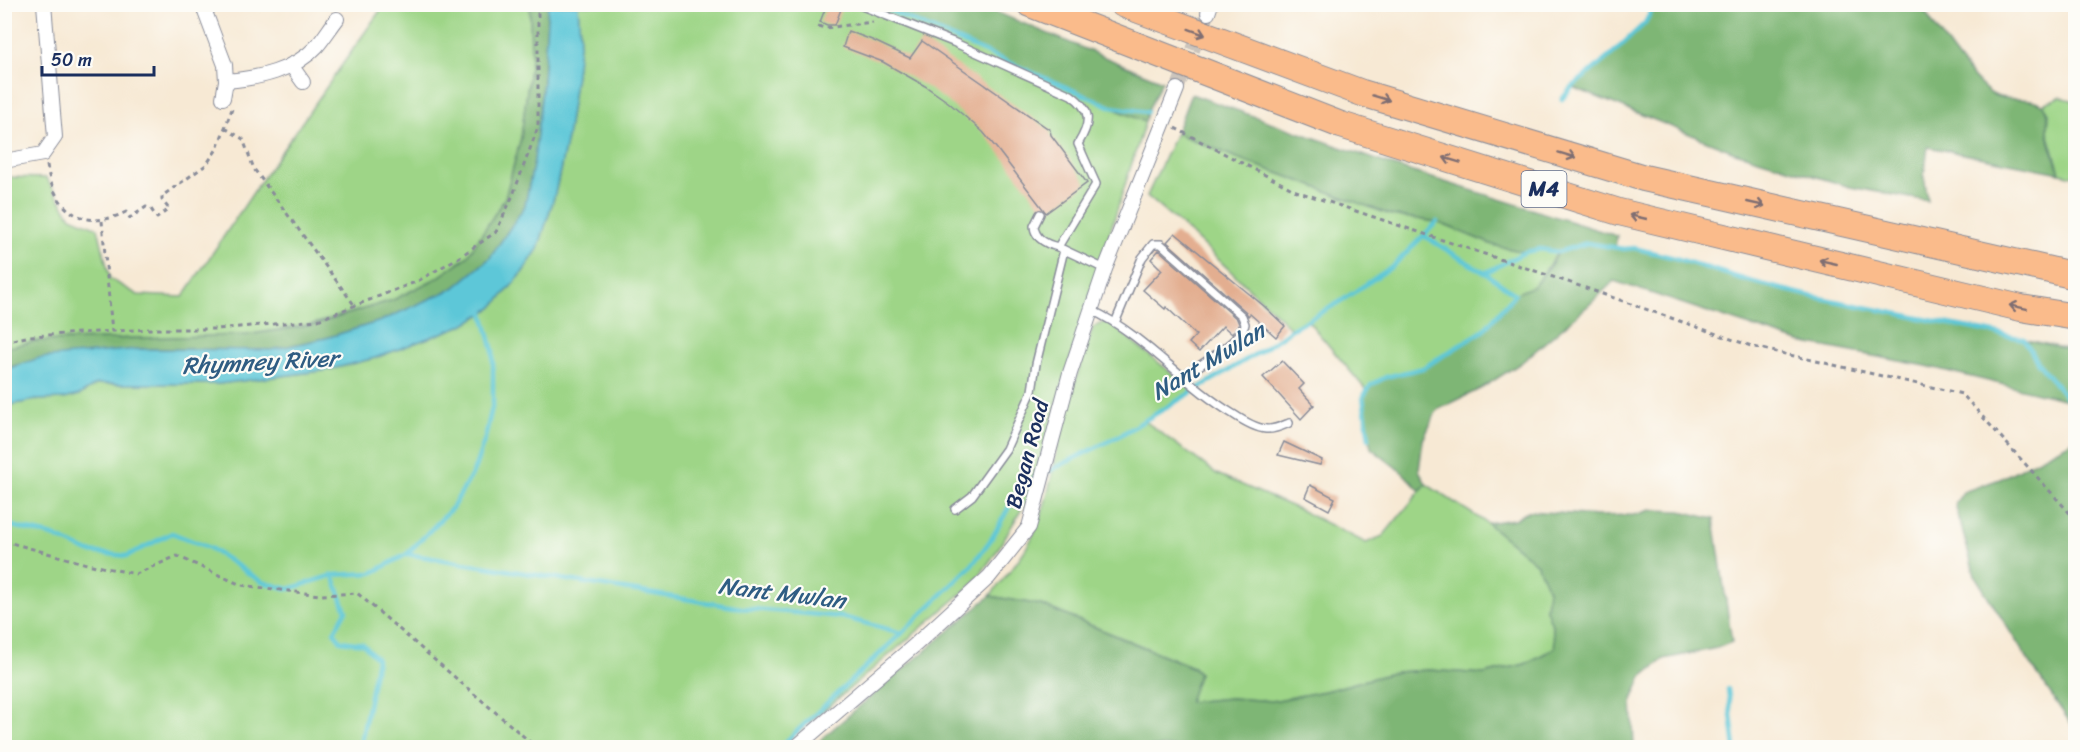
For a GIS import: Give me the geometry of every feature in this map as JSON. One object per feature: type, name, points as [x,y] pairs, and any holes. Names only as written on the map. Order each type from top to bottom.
[{"type":"highway","name":"M4","points":[[1030,4],[1341,125],[1619,213],[2021,308],[2076,317]]},
{"type":"highway","name":"M4","points":[[1123,4],[1362,93],[1644,178],[2076,276]]},
{"type":"street","points":[[4,161],[43,154],[55,137],[44,4]]},
{"type":"street","points":[[202,4],[225,65],[226,81],[223,98]]},
{"type":"street","points":[[226,81],[257,78],[291,65],[316,47],[337,19]]},
{"type":"street","points":[[291,65],[303,82]]},
{"type":"street","name":"Began Road","points":[[795,747],[915,645],[989,577],[1029,527],[1070,373],[1105,268],[1177,89]]},
{"type":"lane","points":[[857,4],[1071,95],[1082,103],[1087,114],[1087,129],[1078,144],[1096,184],[1061,249],[1032,391],[1006,449],[972,496],[955,509]]},
{"type":"lane","points":[[1040,214],[1034,226],[1036,237],[1105,268]]},
{"type":"lane","points":[[1115,323],[1142,258],[1153,244],[1161,244],[1242,316],[1245,324],[1241,333],[1182,376]]},
{"type":"lane","points":[[1091,310],[1115,323],[1207,397],[1239,418],[1266,429],[1278,428],[1289,423]]},
{"type":"path","points":[[4,342],[30,336],[150,329],[216,329],[318,320],[418,281],[461,256],[496,232],[513,195],[538,127],[538,4]]},
{"type":"path","points":[[818,26],[825,28],[882,21],[885,16]]},
{"type":"path","points":[[53,160],[46,165],[58,198],[68,210],[83,218],[102,221],[126,212],[130,218],[146,207],[151,209],[157,218],[169,209],[162,200],[162,196],[206,165],[217,149],[233,107],[223,98]]},
{"type":"path","points":[[1163,123],[1296,191],[1754,347],[1962,394],[2076,520]]},
{"type":"path","points":[[225,128],[243,139],[254,169],[355,306]]},
{"type":"path","points":[[102,221],[112,332]]},
{"type":"path","points":[[4,541],[87,564],[136,574],[177,556],[241,585],[320,595],[357,593],[537,747]]},
{"type":"green space","points":[[1655,4],[1921,5],[1954,53],[1984,88],[1998,97],[2033,100],[2045,107],[2048,115],[2049,140],[2060,173],[1928,147],[1924,176],[1928,201],[1850,187],[1732,151],[1572,87],[1645,23]]},
{"type":"green space","points":[[384,5],[530,5],[531,59],[521,138],[505,198],[467,257],[437,278],[393,300],[313,324],[246,335],[36,341],[5,348],[4,177],[46,178],[71,217],[98,228],[110,279],[138,295],[183,297]]},
{"type":"green space","points":[[530,5],[548,5],[543,82],[534,161],[525,206],[490,258],[454,288],[381,321],[326,338],[271,350],[140,349],[16,365],[5,370],[4,348],[36,341],[246,335],[313,325],[393,300],[437,278],[467,257],[505,198],[521,138],[531,59]]},
{"type":"green space","points":[[578,5],[874,5],[1145,122],[1029,497],[995,554],[974,583],[781,747],[5,748],[5,406],[36,400],[64,399],[79,395],[97,384],[219,384],[328,370],[375,358],[463,325],[492,308],[520,276],[538,249],[555,194],[567,138],[576,74],[580,36]]},
{"type":"green space","points":[[874,5],[979,5],[1162,81],[1147,112],[1145,122]]},
{"type":"green space","points":[[1191,94],[1394,166],[1617,236],[1615,247],[1634,248],[1675,258],[1749,281],[1809,296],[1976,328],[2075,351],[2075,402],[1926,366],[1799,342],[1614,281],[1521,363],[1482,388],[1437,410],[1423,440],[1419,470],[1426,484],[1420,491],[1403,473],[1371,448],[1363,397],[1371,385],[1386,377],[1423,368],[1483,331],[1515,294],[1534,286],[1558,252],[1540,249],[1525,252],[1493,245],[1437,222],[1391,215],[1176,133]]},
{"type":"green space","points":[[2060,97],[2075,101],[2075,176],[2060,173],[2048,132],[2049,113],[2043,104]]},
{"type":"green space","points":[[1176,133],[1391,215],[1437,222],[1493,245],[1525,252],[1540,249],[1558,252],[1534,286],[1515,294],[1483,331],[1423,368],[1386,377],[1371,385],[1367,391],[1308,321],[1292,329],[1188,231],[1147,196]]},
{"type":"green space","points":[[1107,321],[1194,391],[1145,421],[1217,474],[1300,510],[1366,543],[1383,536],[1426,484],[1487,523],[1537,564],[1548,589],[1546,609],[1552,625],[1555,648],[1525,664],[1484,674],[1429,670],[1396,672],[1325,691],[1272,701],[1231,698],[1188,702],[1199,673],[1194,667],[1041,605],[990,596],[1021,557],[1035,531],[1048,492],[1070,399],[1093,327]]},
{"type":"green space","points":[[2075,440],[2075,730],[1975,576],[1955,504],[1963,492],[2000,479]]},
{"type":"green space","points":[[1651,510],[1681,511],[1714,519],[1732,642],[1717,648],[1664,659],[1642,677],[1632,700],[1634,747],[813,747],[990,596],[1041,605],[1194,668],[1199,673],[1189,702],[1231,698],[1272,701],[1325,691],[1396,672],[1429,670],[1484,674],[1525,664],[1555,648],[1552,625],[1546,609],[1548,589],[1537,564],[1487,523],[1514,519],[1530,511],[1598,516],[1634,515]]},
{"type":"water","name":"Rhymney River","points":[[548,5],[578,5],[580,36],[567,138],[555,194],[538,249],[520,276],[492,308],[463,325],[375,358],[328,370],[219,384],[97,384],[79,395],[64,399],[36,400],[5,406],[5,370],[39,358],[140,349],[271,350],[326,338],[381,321],[454,288],[490,258],[525,206],[534,161],[543,82]]},
{"type":"building","points":[[827,4],[843,4],[835,25],[820,22]]},
{"type":"building","points":[[848,31],[910,58],[922,41],[1050,130],[1051,135],[1087,183],[1046,213],[983,132],[925,86],[883,62],[843,47]]},
{"type":"building","points":[[1175,233],[1285,326],[1276,337],[1250,314],[1248,316],[1167,242]]},
{"type":"building","points":[[1159,250],[1237,319],[1239,324],[1232,334],[1223,326],[1199,352],[1189,343],[1196,335],[1166,307],[1165,309],[1143,290],[1162,270],[1151,259]]},
{"type":"building","points":[[1282,361],[1304,384],[1299,389],[1314,405],[1301,419],[1263,377]]},
{"type":"building","points":[[1284,442],[1322,460],[1320,465],[1278,455]]},
{"type":"building","points":[[1310,485],[1335,498],[1329,510],[1305,497]]},
{"type":"waterway","points":[[874,4],[1112,107],[1147,112]]},
{"type":"waterway","name":"Nant Mwlan","points":[[1562,99],[1572,87],[1645,23],[1655,4]]},
{"type":"waterway","name":"Nant Mwlan","points":[[4,524],[53,536],[89,552],[127,556],[172,533],[210,548],[262,582],[289,589],[333,575],[372,573],[407,554],[741,608],[842,617],[902,633],[972,565],[992,538],[1021,485],[1117,437],[1338,303],[1393,266],[1437,222]]},
{"type":"waterway","points":[[1369,439],[1363,397],[1371,385],[1386,377],[1423,368],[1483,331],[1515,294],[1424,236]]},
{"type":"waterway","points":[[1485,273],[1525,252],[1540,249],[1558,252],[1587,243],[1624,249],[1634,248],[1810,296],[2024,339],[2038,363],[2076,409]]},
{"type":"waterway","points":[[407,554],[452,508],[473,473],[485,438],[493,403],[493,351],[483,313]]},
{"type":"waterway","points":[[333,575],[346,611],[334,632],[341,641],[363,644],[377,659],[360,748]]},
{"type":"waterway","points":[[779,748],[902,633]]},
{"type":"waterway","points":[[1728,689],[1735,748]]},
{"type":"tunnel","points":[[1177,89],[1208,13]]}]
